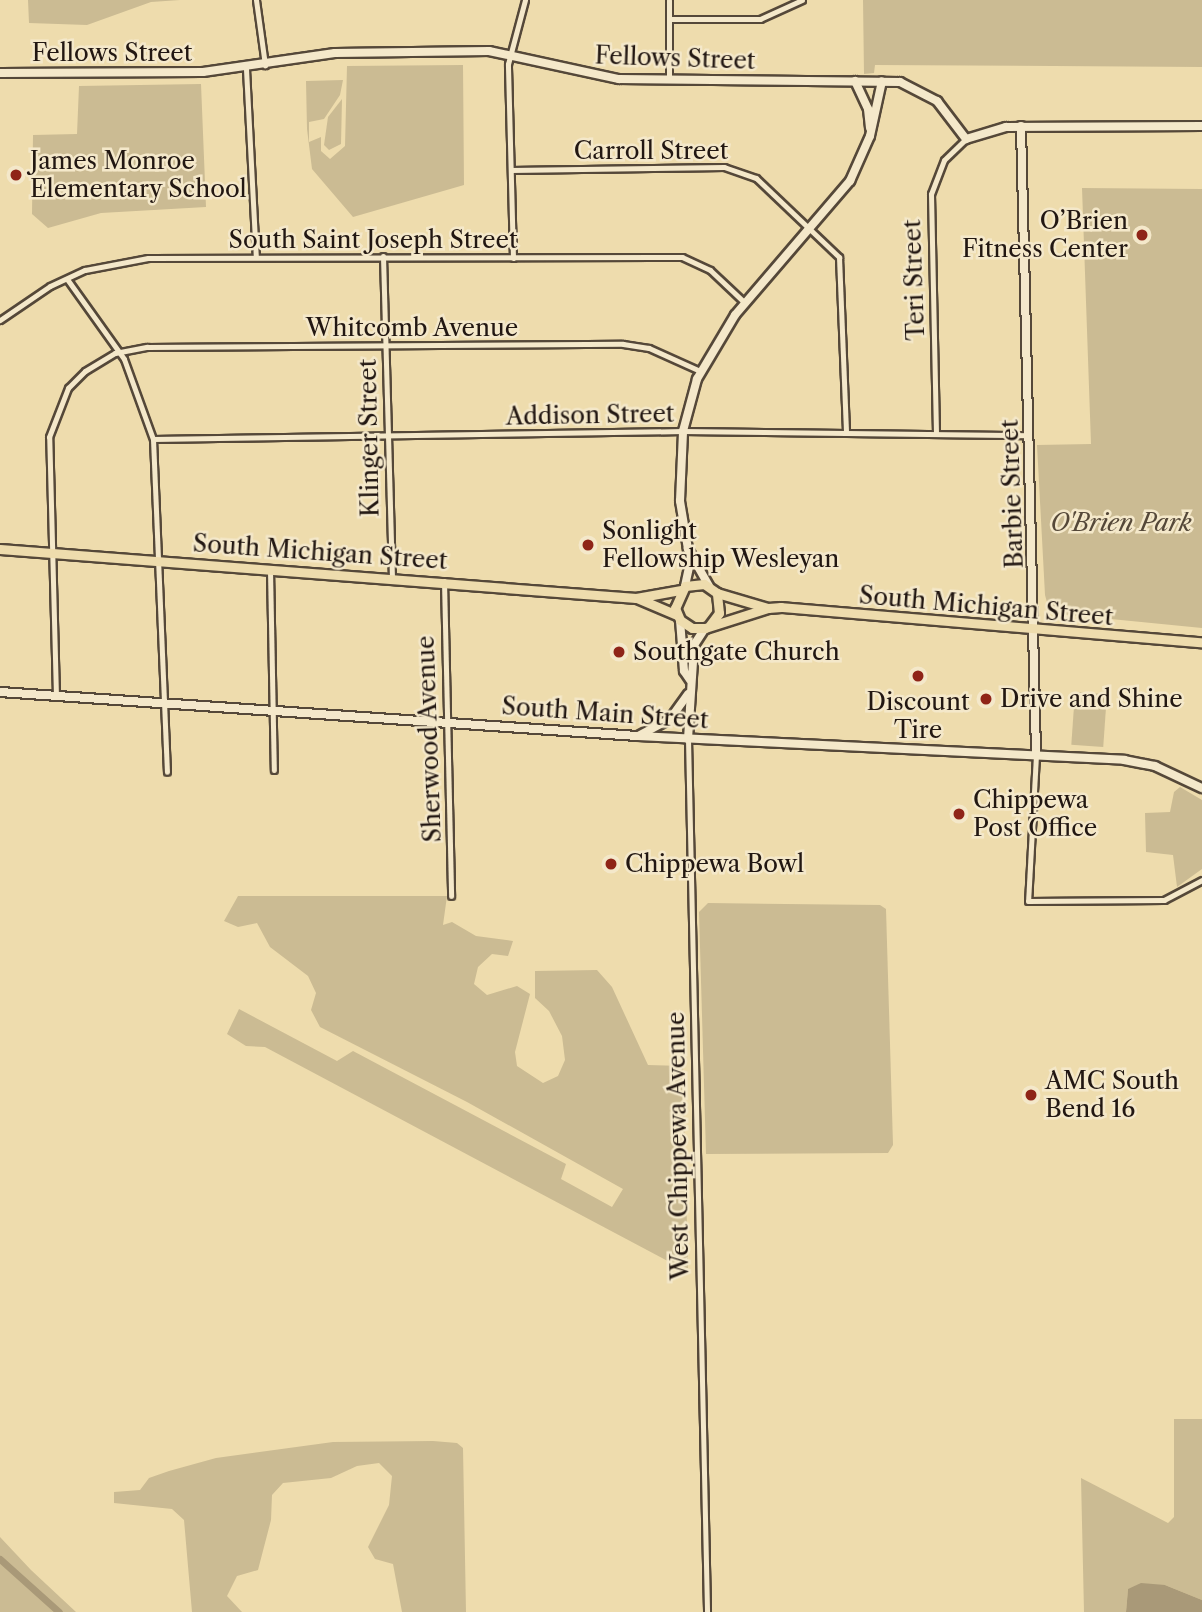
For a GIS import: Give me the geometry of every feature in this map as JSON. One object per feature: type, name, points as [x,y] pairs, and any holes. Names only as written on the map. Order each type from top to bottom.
[{"type":"main road","name":"South Michigan Street","points":[[0,549],[270,567],[636,598],[683,588]]},
{"type":"main road","points":[[683,588],[713,589],[719,613],[708,626],[692,628],[678,617],[675,602],[683,588]]},
{"type":"main road","name":"South Michigan Street","points":[[713,589],[768,608],[1202,642]]},
{"type":"main road","name":"South Michigan Street","points":[[636,598],[678,617]]},
{"type":"main road","name":"South Michigan Street","points":[[708,626],[768,608]]},
{"type":"street","points":[[256,0],[265,65]]},
{"type":"street","points":[[513,258],[510,53],[525,0]]},
{"type":"street","points":[[669,0],[669,79]]},
{"type":"street","points":[[669,19],[760,19],[802,0]]},
{"type":"street","name":"Fellows Street","points":[[0,73],[246,69],[335,53],[510,53],[599,77],[882,81],[910,86],[937,101],[966,139]]},
{"type":"street","points":[[246,69],[256,257]]},
{"type":"street","points":[[855,81],[868,109],[870,136]]},
{"type":"street","points":[[713,589],[691,558],[680,501],[683,431],[700,371],[723,331],[845,188],[870,136],[882,81]]},
{"type":"street","points":[[966,139],[989,129],[1021,126],[1202,126]]},
{"type":"street","name":"Barbie Street","points":[[1021,126],[1036,629],[1036,755],[1028,901],[1164,900],[1202,880]]},
{"type":"street","name":"Teri Street","points":[[936,433],[931,194],[944,160],[966,139]]},
{"type":"street","name":"Carroll Street","points":[[511,170],[731,167],[757,178],[836,250],[842,266],[846,433]]},
{"type":"street","name":"South Saint Joseph Street","points":[[0,320],[67,279],[130,259],[383,256],[690,258],[746,303]]},
{"type":"street","name":"Klinger Street","points":[[383,256],[385,435],[392,577]]},
{"type":"street","points":[[67,279],[120,352],[153,439],[167,772]]},
{"type":"street","name":"Whitcomb Avenue","points":[[120,352],[147,347],[633,344],[700,371]]},
{"type":"street","points":[[56,696],[49,444],[55,414],[79,376],[120,352]]},
{"type":"street","name":"Addison Street","points":[[153,439],[683,431],[1029,435]]},
{"type":"street","points":[[683,588],[691,558]]},
{"type":"street","points":[[270,567],[274,770]]},
{"type":"street","name":"Sherwood Avenue","points":[[444,581],[451,896]]},
{"type":"street","name":"West Chippewa Avenue","points":[[678,617],[684,671],[690,680]]},
{"type":"street","name":"West Chippewa Avenue","points":[[707,1612],[688,739],[694,645],[708,626]]},
{"type":"street","name":"South Main Street","points":[[0,692],[447,720],[638,736],[1138,762],[1202,788]]},
{"type":"street","points":[[638,736],[670,719],[689,692]]},
{"type":"green space","points":[[28,0],[180,0],[151,2],[87,25],[29,23]]},
{"type":"green space","points":[[863,0],[1202,0],[1202,67],[875,65],[874,73],[864,74]]},
{"type":"green space","points":[[463,65],[464,185],[353,217],[312,169],[307,129],[306,81],[343,80],[340,95],[324,119],[309,122],[309,142],[321,137],[321,151],[330,159],[345,146],[347,66]]},
{"type":"green space","points":[[201,84],[206,207],[101,213],[48,228],[32,214],[33,135],[77,134],[79,86]]},
{"type":"green space","points":[[342,99],[341,144],[329,150],[324,145],[328,117]]},
{"type":"green space","name":"O'Brien Park","points":[[1082,188],[1202,189],[1202,628],[1050,613],[1045,595],[1037,445],[1091,444]]},
{"type":"green space","points":[[1075,692],[1107,694],[1103,747],[1071,745]]},
{"type":"green space","points":[[1180,787],[1202,800],[1202,869],[1177,887],[1173,855],[1146,852],[1145,813],[1170,812],[1174,792]]},
{"type":"green space","points":[[238,896],[447,896],[443,925],[452,922],[476,936],[513,941],[508,956],[492,954],[478,967],[474,984],[487,995],[517,986],[530,994],[515,1052],[517,1066],[543,1083],[558,1076],[565,1060],[562,1036],[549,1011],[535,998],[535,971],[597,970],[612,987],[648,1065],[683,1066],[688,1268],[679,1267],[265,1047],[246,1046],[227,1034],[239,1009],[337,1061],[353,1051],[566,1164],[561,1179],[612,1207],[623,1189],[467,1102],[320,1027],[311,1010],[316,993],[308,976],[270,947],[257,923],[238,927],[224,921]]},
{"type":"green space","points":[[708,903],[880,905],[886,909],[893,1145],[888,1153],[706,1154],[699,912]]},
{"type":"green space","points":[[1174,1419],[1202,1419],[1202,1600],[1165,1585],[1128,1589],[1126,1612],[1084,1612],[1081,1478],[1168,1523],[1174,1517]]},
{"type":"green space","points":[[433,1441],[457,1443],[463,1448],[466,1612],[402,1612],[393,1564],[375,1559],[368,1547],[389,1505],[392,1476],[379,1463],[357,1466],[331,1478],[283,1483],[272,1495],[271,1520],[258,1570],[237,1576],[227,1596],[242,1612],[192,1612],[184,1520],[172,1509],[114,1503],[114,1492],[140,1490],[149,1478],[169,1471],[216,1458],[333,1442]]},
{"type":"green space","points":[[0,1537],[31,1570],[76,1612],[0,1612]]},
{"type":"shaded area","points":[[1141,1583],[1165,1585],[1202,1600],[1202,1612],[1126,1612],[1128,1589]]},
{"type":"waterway","points":[[0,1559],[59,1612]]},
{"type":"place","name":"James Monroe Elementary School","points":[[16,175]]},
{"type":"place","name":"O’Brien Fitness Center","points":[[1142,235]]},
{"type":"place","name":"Sonlight Fellowship Wesleyan","points":[[588,545]]},
{"type":"place","name":"Southgate Church","points":[[619,652]]},
{"type":"place","name":"Discount Tire","points":[[918,676]]},
{"type":"place","name":"Drive and Shine","points":[[986,699]]},
{"type":"place","name":"Chippewa Post Office","points":[[959,814]]},
{"type":"place","name":"Chippewa Bowl","points":[[611,864]]},
{"type":"place","name":"AMC South Bend 16","points":[[1031,1095]]}]
